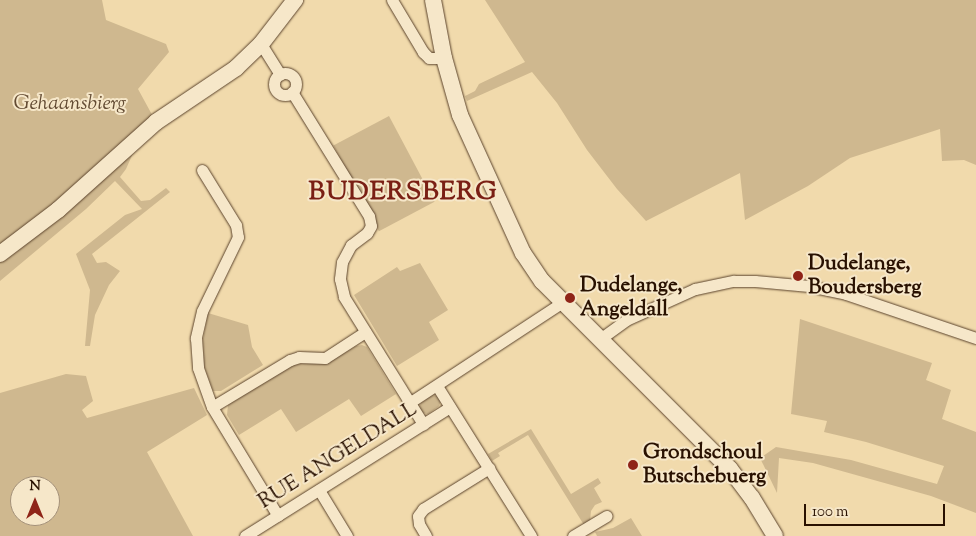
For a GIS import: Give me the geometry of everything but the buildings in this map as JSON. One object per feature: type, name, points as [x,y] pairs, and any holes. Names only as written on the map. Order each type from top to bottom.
[{"type":"main road","points":[[0,254],[58,210],[156,122],[236,68],[261,44],[295,0]]},
{"type":"main road","points":[[432,0],[444,58],[460,115],[523,253],[542,281],[717,454],[752,498],[775,536]]},
{"type":"street","points":[[392,0],[423,52],[429,58],[436,60],[444,58]]},
{"type":"street","points":[[261,44],[280,74],[290,74],[294,78],[296,83],[292,92],[369,216],[371,226],[367,233],[351,245],[342,262],[340,279],[344,297],[423,424]]},
{"type":"street","points":[[202,170],[236,225],[238,236],[202,311],[196,338],[198,368],[212,407],[278,516]]},
{"type":"street","points":[[600,339],[626,320],[694,289],[734,281],[755,280],[809,286],[846,294],[976,338]]},
{"type":"street","name":"RUE ANGELDALL","points":[[409,403],[563,302]]},
{"type":"street","points":[[212,407],[290,360],[299,357],[325,358],[365,332]]},
{"type":"street","points":[[437,386],[531,536]]},
{"type":"street","name":"RUE ANGELDALL","points":[[245,536],[450,407]]},
{"type":"street","points":[[426,536],[419,524],[418,516],[423,509],[489,468]]},
{"type":"street","points":[[319,490],[347,536]]},
{"type":"street","points":[[573,536],[606,516]]},
{"type":"green space","name":"Gehaansbierg","points":[[0,0],[102,0],[106,20],[166,44],[169,52],[138,89],[156,122],[141,135],[126,169],[120,177],[141,201],[150,200],[166,188],[170,192],[92,254],[97,263],[106,262],[120,271],[109,285],[95,315],[90,346],[85,346],[90,290],[76,254],[125,215],[142,209],[115,181],[86,209],[0,281]]},
{"type":"green space","points":[[485,0],[976,0],[976,165],[964,160],[942,161],[940,129],[850,158],[808,186],[745,220],[740,173],[646,221],[617,189],[587,150],[557,103],[532,72],[467,101],[465,96],[475,91],[479,84],[525,62]]},
{"type":"green space","points":[[389,116],[435,202],[379,231],[333,146]]},
{"type":"green space","points":[[420,263],[448,310],[429,322],[439,340],[397,366],[354,295],[397,267],[400,271]]},
{"type":"green space","points":[[208,313],[248,325],[252,347],[263,365],[221,391],[213,391],[204,366],[203,339]]},
{"type":"green space","points":[[800,319],[932,363],[926,380],[951,390],[942,419],[976,432],[976,513],[931,496],[813,463],[779,458],[777,493],[760,458],[776,447],[851,460],[937,484],[944,466],[866,442],[824,432],[827,421],[791,414]]},
{"type":"green space","points":[[362,345],[367,347],[396,394],[361,416],[349,399],[296,432],[281,409],[239,435],[227,415],[228,405],[291,366],[327,363],[356,346]]},
{"type":"green space","points":[[66,374],[86,376],[93,401],[82,410],[87,418],[194,388],[207,415],[147,452],[193,536],[0,536],[0,393]]},
{"type":"green space","points":[[432,395],[438,396],[441,401],[439,406],[428,414],[422,413],[419,408],[421,403]]},
{"type":"green space","points":[[531,429],[571,494],[598,478],[601,483],[594,488],[602,502],[595,505],[591,511],[590,521],[584,525],[528,435],[498,453],[500,456],[492,461],[488,454]]},
{"type":"green space","points":[[631,518],[642,536],[597,536],[595,532],[613,528]]},
{"type":"place","name":"Dudelange, Boudersberg","points":[[798,276]]},
{"type":"place","name":"Dudelange, Angeldall","points":[[570,298]]},
{"type":"place","name":"Grondschoul Butschebuerg","points":[[633,465]]},
{"type":"district","name":"BUDERSBERG","points":[[403,193]]}]
